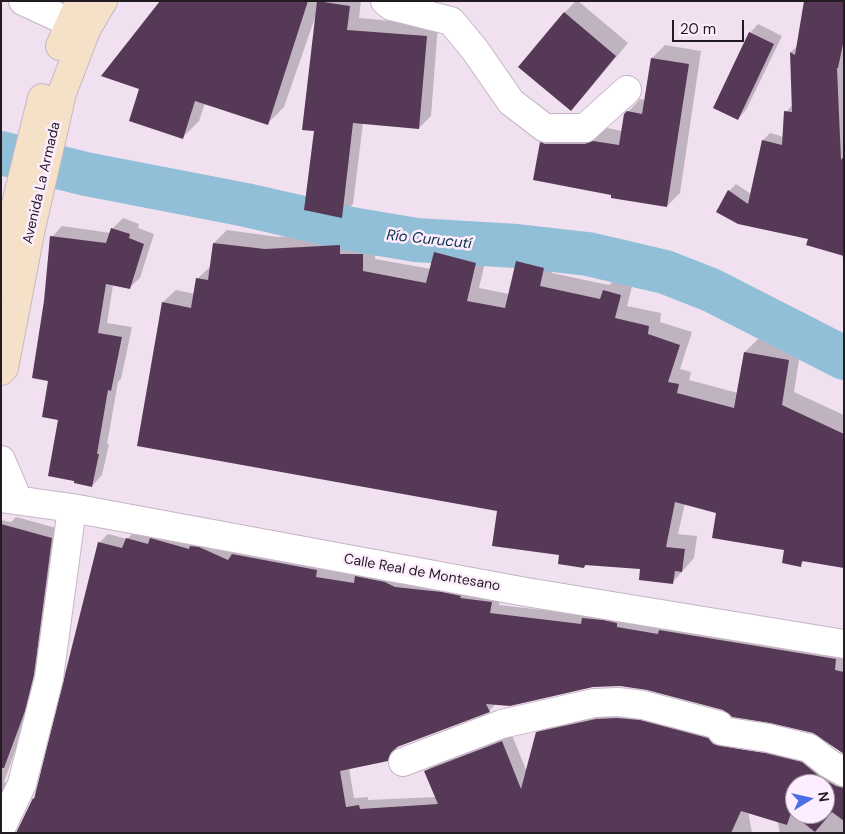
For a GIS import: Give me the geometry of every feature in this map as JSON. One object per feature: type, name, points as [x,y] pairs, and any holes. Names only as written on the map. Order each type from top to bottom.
[{"type":"main road","name":"Avenida La Armada","points":[[1,297],[21,226],[53,90],[78,18],[103,1]]},
{"type":"main road","name":"Avenida La Armada","points":[[1,371],[4,368],[21,226]]},
{"type":"street","points":[[23,1],[78,18]]},
{"type":"street","points":[[385,1],[391,6],[451,22],[476,50],[511,102],[545,128],[586,128],[627,90]]},
{"type":"street","points":[[1,460],[10,499]]},
{"type":"street","name":"Calle Real de Montesano","points":[[10,499],[72,508],[526,592],[844,644]]},
{"type":"street","points":[[1,828],[22,784],[49,678],[72,508]]},
{"type":"street","points":[[403,762],[502,724],[594,703],[618,702],[643,705],[719,725],[722,731],[768,738],[809,748],[828,763],[844,772]]},
{"type":"building","points":[[160,1],[308,1],[268,125],[195,101],[183,139],[129,121],[139,89],[101,76]]},
{"type":"building","points":[[317,1],[350,6],[347,30],[427,36],[419,129],[353,123],[342,218],[304,210],[314,131],[302,130]]},
{"type":"building","points":[[804,1],[844,1],[844,39],[837,68],[841,160],[844,156],[844,256],[806,245],[808,239],[738,224],[716,212],[728,190],[748,204],[762,140],[782,145],[784,111],[792,112],[790,52],[795,55]]},
{"type":"building","points":[[564,12],[616,56],[571,111],[518,67]]},
{"type":"building","points":[[749,32],[774,44],[738,120],[713,108]]},
{"type":"building","points":[[651,58],[689,64],[667,207],[611,198],[611,195],[533,180],[540,142],[545,144],[585,144],[593,141],[619,145],[624,114],[627,111],[642,114]]},
{"type":"building","points":[[111,228],[130,234],[129,238],[144,244],[130,289],[106,284],[98,333],[122,337],[111,391],[108,390],[97,454],[99,454],[92,487],[48,476],[58,420],[42,417],[48,381],[32,378],[44,301],[50,236],[106,243]]},
{"type":"building","points":[[213,243],[265,249],[340,245],[340,254],[363,254],[363,271],[426,283],[434,252],[476,263],[467,301],[505,308],[516,261],[544,268],[540,286],[600,299],[603,290],[621,295],[615,318],[649,326],[648,334],[680,345],[668,382],[679,384],[677,393],[734,408],[744,352],[789,360],[782,405],[844,434],[844,568],[802,561],[801,567],[782,563],[784,550],[712,538],[716,513],[675,502],[666,547],[685,549],[682,572],[675,571],[673,584],[639,580],[640,569],[585,565],[584,568],[558,564],[559,555],[492,546],[497,511],[137,446],[162,302],[191,308],[196,278],[208,280]]},
{"type":"building","points":[[1,524],[52,538],[34,675],[25,711],[4,768],[1,768]]},
{"type":"building","points":[[126,538],[148,544],[150,538],[189,549],[190,546],[199,547],[228,560],[232,554],[317,570],[316,577],[354,583],[355,576],[385,582],[395,587],[442,592],[461,596],[460,598],[492,602],[490,613],[581,624],[582,618],[603,620],[617,623],[617,627],[658,634],[659,630],[836,659],[835,670],[844,672],[844,754],[813,733],[732,717],[723,710],[647,690],[620,686],[593,687],[510,706],[486,704],[490,712],[397,747],[391,753],[388,761],[340,771],[346,807],[359,805],[360,809],[438,804],[424,771],[502,741],[521,789],[536,732],[596,719],[640,720],[708,738],[713,744],[720,746],[765,753],[802,762],[816,774],[785,774],[785,824],[787,825],[741,811],[731,833],[16,833],[34,799],[98,542],[122,548]]},
{"type":"building","points":[[835,785],[844,788],[844,821],[835,814]]},
{"type":"building","points":[[805,824],[822,824],[815,832]]},
{"type":"waterway","name":"Río Curucutí","points":[[1,153],[86,174],[246,205],[351,229],[416,240],[517,246],[588,254],[665,272],[711,290],[844,358]]}]
